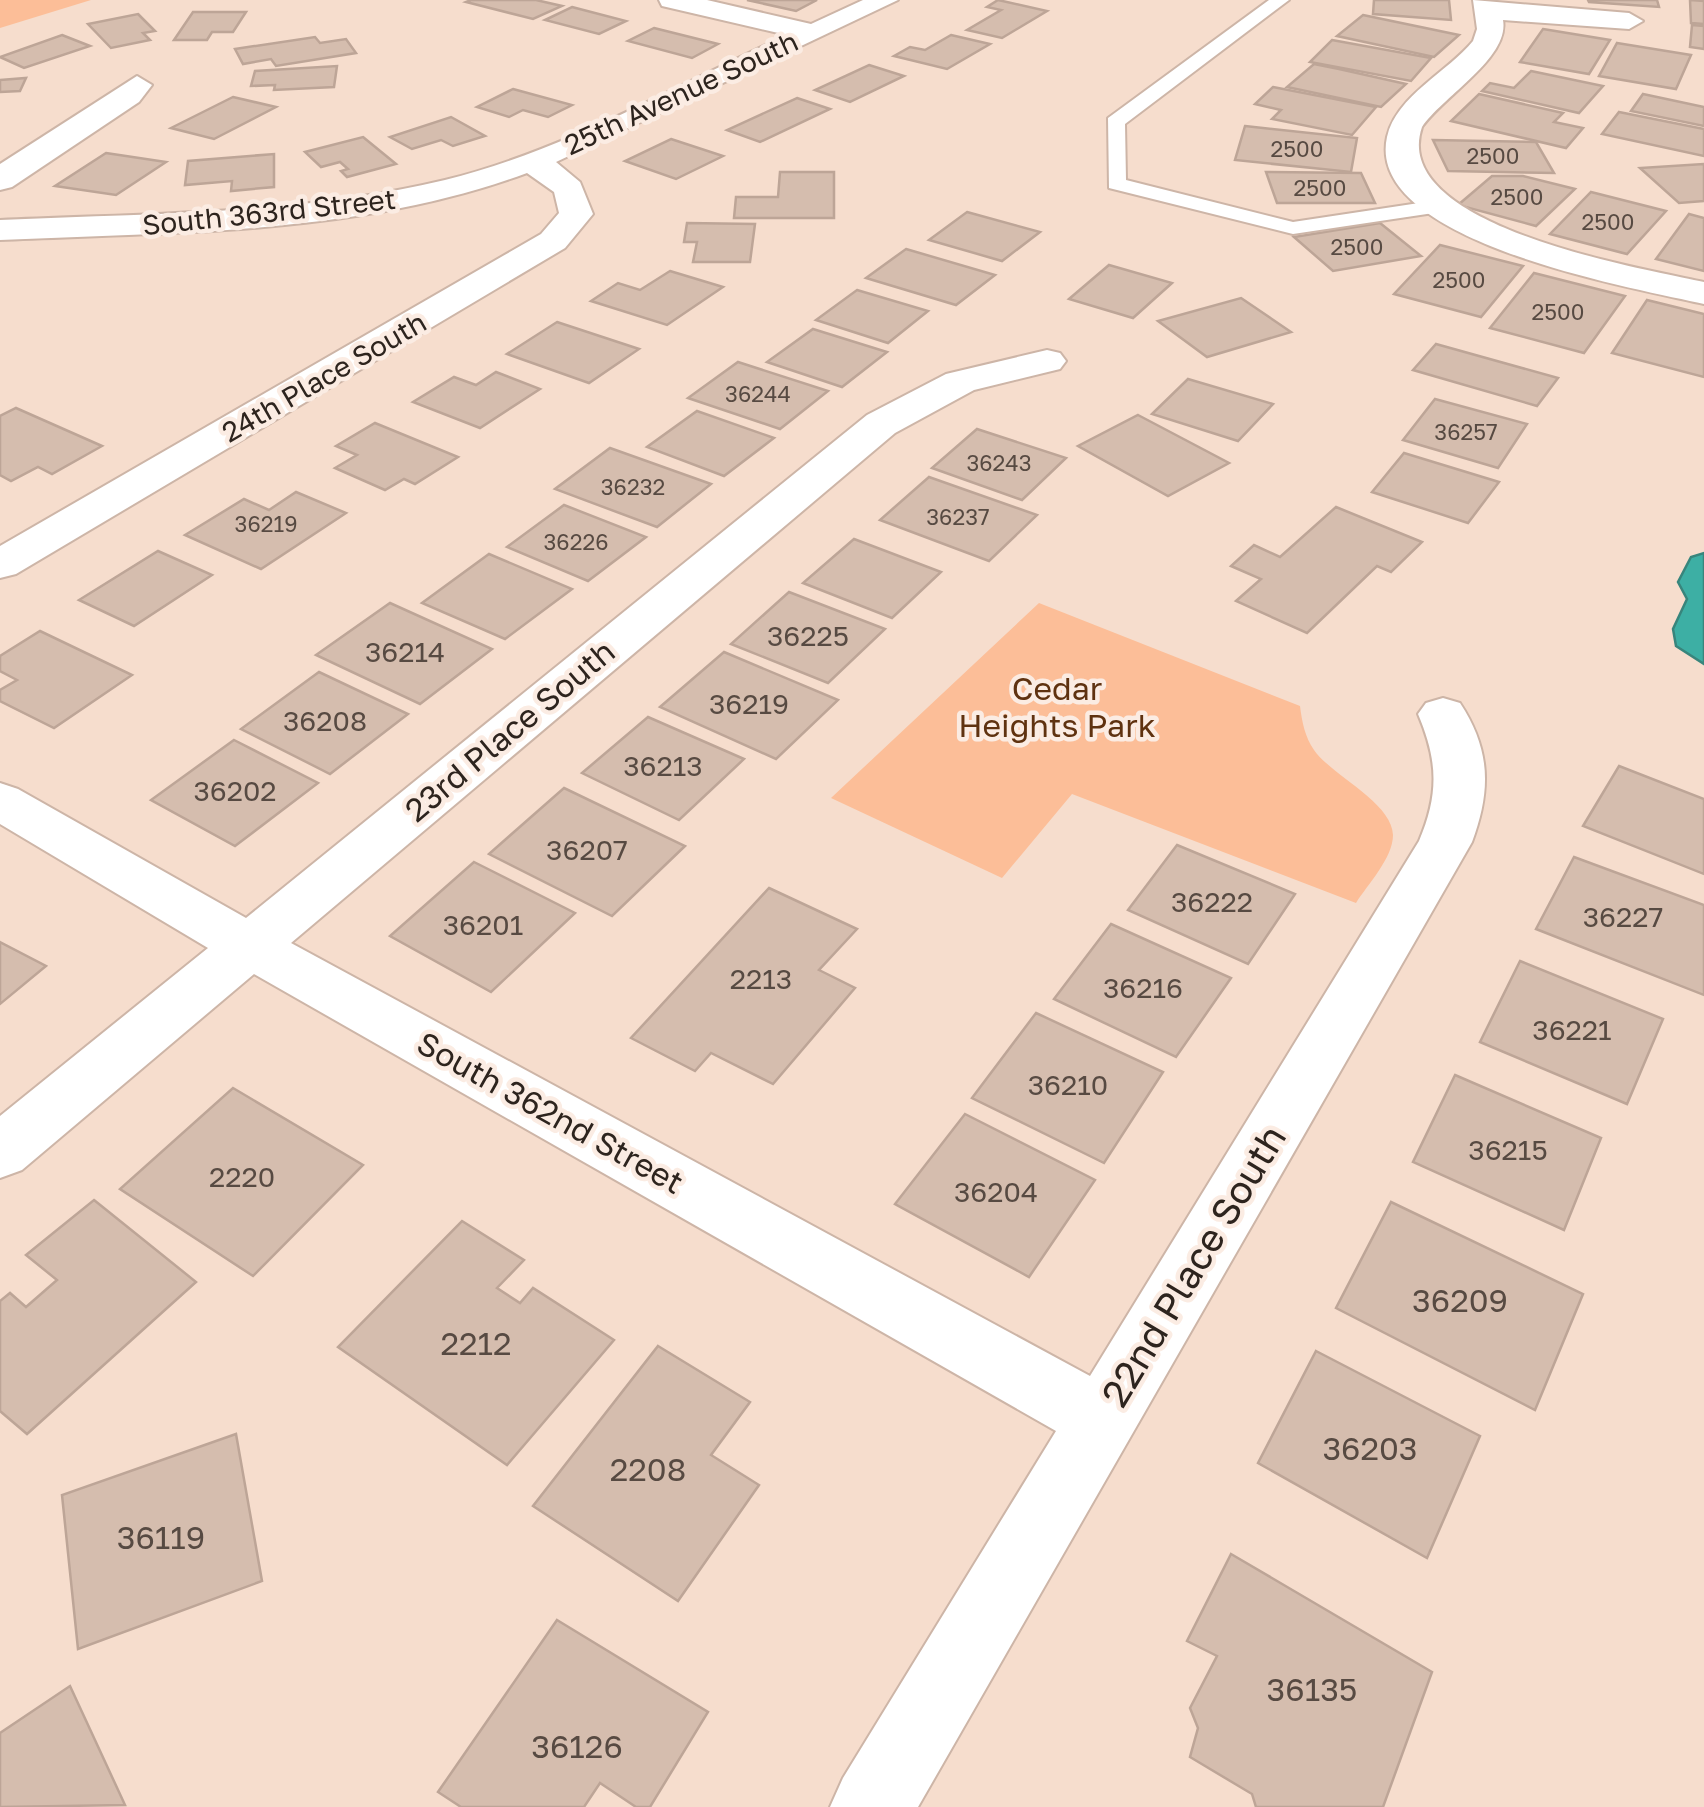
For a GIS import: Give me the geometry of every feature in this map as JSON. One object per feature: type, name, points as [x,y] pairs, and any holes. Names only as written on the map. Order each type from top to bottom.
[{"type":"street","points":[[672,0],[811,32]]},
{"type":"street","name":"25th Avenue South","points":[[532,163],[884,0]]},
{"type":"street","points":[[1629,21],[1488,6],[1491,29],[1483,49],[1413,118],[1402,138],[1402,157],[1408,174],[1445,211],[1513,243],[1704,293]]},
{"type":"street","points":[[0,180],[50,143],[122,104],[137,85]]},
{"type":"street","name":"South 363rd Street","points":[[0,230],[204,223],[354,208],[456,188],[532,163]]},
{"type":"street","name":"24th Place South","points":[[0,565],[554,241],[576,214],[573,193],[554,174],[532,163]]},
{"type":"street","name":"23rd Place South","points":[[0,1152],[881,424],[909,403],[962,380],[1048,361]]},
{"type":"street","name":"22nd Place South","points":[[872,1807],[1445,842],[1461,804],[1464,775],[1443,714]]},
{"type":"street","name":"South 362nd Street","points":[[0,800],[250,946],[1103,1420]]},
{"type":"lane","points":[[1280,0],[1115,122],[1116,184],[1293,228],[1445,211]]},
{"type":"green space","points":[[0,0],[91,0],[0,28]]},
{"type":"green space","name":"Cedar Heights Park","points":[[1039,603],[1300,706],[1304,729],[1314,750],[1372,800],[1390,823],[1393,835],[1389,853],[1356,903],[1072,794],[1002,878],[831,798]]},
{"type":"water","points":[[1704,553],[1704,664],[1676,646],[1673,629],[1687,599],[1678,582],[1691,557]]},
{"type":"building","points":[[536,0],[562,6],[533,19],[466,2]]},
{"type":"building","points":[[747,0],[817,0],[796,11]]},
{"type":"building","points":[[998,0],[1047,11],[1002,38],[967,30],[1001,10],[987,7]]},
{"type":"building","points":[[1374,0],[1449,0],[1451,20],[1373,14]]},
{"type":"building","points":[[1657,0],[1659,7],[1589,2]]},
{"type":"building","points":[[1690,0],[1704,1],[1704,24],[1691,23]]},
{"type":"building","points":[[572,7],[626,21],[599,34],[545,20]]},
{"type":"building","points":[[193,12],[246,12],[233,32],[212,32],[207,40],[174,40]]},
{"type":"building","points":[[138,14],[155,31],[143,33],[150,40],[111,48],[88,24]]},
{"type":"building","points":[[1363,15],[1459,35],[1434,57],[1337,36]]},
{"type":"building","points":[[1692,25],[1704,26],[1704,49],[1690,47]]},
{"type":"building","points":[[654,28],[718,44],[692,58],[628,41]]},
{"type":"building","points":[[1543,29],[1610,40],[1589,74],[1520,62]]},
{"type":"building","points":[[62,35],[90,46],[24,68],[0,57]]},
{"type":"building","points":[[951,35],[990,44],[947,69],[894,56],[910,47],[925,50]]},
{"type":"building","points":[[315,37],[320,43],[346,39],[356,53],[276,66],[271,59],[243,64],[235,49]]},
{"type":"building","points":[[1332,40],[1431,58],[1411,81],[1310,62]]},
{"type":"building","points":[[1617,43],[1691,55],[1676,89],[1599,76]]},
{"type":"building","points":[[1314,64],[1406,84],[1381,107],[1287,87]]},
{"type":"building","points":[[869,65],[904,76],[850,102],[815,90]]},
{"type":"building","points":[[337,66],[334,87],[274,90],[275,85],[251,86],[255,71]]},
{"type":"building","points":[[1531,71],[1603,86],[1579,113],[1482,91],[1490,83],[1514,88]]},
{"type":"building","points":[[26,78],[20,91],[0,92],[0,80]]},
{"type":"building","points":[[1273,87],[1376,107],[1352,135],[1272,119],[1281,110],[1255,104]]},
{"type":"building","points":[[513,89],[572,105],[548,117],[523,110],[509,117],[477,107]]},
{"type":"building","points":[[1479,94],[1563,113],[1554,122],[1583,128],[1566,148],[1451,121]]},
{"type":"building","points":[[1643,94],[1704,107],[1704,126],[1631,111]]},
{"type":"building","points":[[233,97],[276,107],[214,139],[171,128]]},
{"type":"building","points":[[797,98],[830,109],[760,142],[727,130]]},
{"type":"building","points":[[1619,112],[1704,129],[1704,156],[1602,134]]},
{"type":"building","points":[[451,117],[485,136],[453,146],[441,140],[412,149],[390,137]]},
{"type":"building","points":[[1245,126],[1357,138],[1351,172],[1235,160]]},
{"type":"building","points":[[363,137],[396,164],[347,177],[341,171],[348,169],[340,162],[321,167],[305,152]]},
{"type":"building","points":[[671,139],[723,156],[676,179],[625,161]]},
{"type":"building","points":[[1433,140],[1536,142],[1554,173],[1448,171]]},
{"type":"building","points":[[106,153],[166,162],[116,195],[55,186]]},
{"type":"building","points":[[274,154],[274,187],[231,191],[232,181],[185,185],[188,161]]},
{"type":"building","points":[[1704,164],[1704,201],[1679,203],[1640,168]]},
{"type":"building","points":[[780,172],[834,172],[834,218],[734,218],[736,197],[778,197]]},
{"type":"building","points":[[1266,172],[1361,173],[1375,203],[1277,203]]},
{"type":"building","points":[[1492,176],[1523,176],[1575,189],[1536,226],[1458,205]]},
{"type":"building","points":[[1591,192],[1666,211],[1627,254],[1550,234]]},
{"type":"building","points":[[967,212],[1040,232],[1002,261],[929,240]]},
{"type":"building","points":[[1689,214],[1704,218],[1704,271],[1656,259]]},
{"type":"building","points":[[687,223],[755,224],[750,262],[693,262],[697,242],[684,242]]},
{"type":"building","points":[[1380,223],[1421,256],[1333,271],[1294,237]]},
{"type":"building","points":[[1440,245],[1523,266],[1481,317],[1394,294]]},
{"type":"building","points":[[906,249],[995,275],[956,305],[866,278]]},
{"type":"building","points":[[1109,265],[1172,283],[1133,318],[1069,299]]},
{"type":"building","points":[[670,271],[723,287],[667,325],[591,301],[618,283],[640,290]]},
{"type":"building","points":[[1534,273],[1625,296],[1584,353],[1490,328]]},
{"type":"building","points":[[857,290],[928,311],[888,343],[816,320]]},
{"type":"building","points":[[1241,298],[1291,332],[1207,357],[1158,321]]},
{"type":"building","points":[[1647,300],[1704,314],[1704,377],[1612,353]]},
{"type":"building","points":[[557,322],[639,349],[589,383],[507,354]]},
{"type":"building","points":[[813,329],[887,352],[842,387],[767,362]]},
{"type":"building","points":[[1436,344],[1558,378],[1537,406],[1413,370]]},
{"type":"building","points":[[738,362],[828,391],[780,429],[688,398]]},
{"type":"building","points":[[496,372],[540,389],[480,428],[413,402],[454,377],[476,385]]},
{"type":"building","points":[[1188,379],[1273,404],[1238,441],[1152,414]]},
{"type":"building","points":[[1435,399],[1527,424],[1498,468],[1403,440]]},
{"type":"building","points":[[16,408],[102,446],[52,474],[38,467],[11,481],[0,475],[0,416]]},
{"type":"building","points":[[697,411],[774,438],[724,476],[647,447]]},
{"type":"building","points":[[1138,415],[1229,463],[1168,496],[1078,446]]},
{"type":"building","points":[[375,423],[458,457],[415,484],[404,479],[385,490],[335,468],[357,455],[336,446]]},
{"type":"building","points":[[977,429],[1066,458],[1022,500],[932,468]]},
{"type":"building","points":[[610,448],[711,484],[657,527],[555,489]]},
{"type":"building","points":[[1404,453],[1499,482],[1468,523],[1372,492]]},
{"type":"building","points":[[929,477],[1037,515],[989,561],[880,520]]},
{"type":"building","points":[[296,492],[346,513],[261,569],[185,535],[244,499],[269,510]]},
{"type":"building","points":[[564,505],[646,537],[588,581],[507,547]]},
{"type":"building","points":[[1336,507],[1422,542],[1391,572],[1377,566],[1307,633],[1236,601],[1261,579],[1231,566],[1254,545],[1280,557]]},
{"type":"building","points":[[854,539],[941,572],[892,618],[803,583]]},
{"type":"building","points":[[158,551],[212,575],[134,626],[79,600]]},
{"type":"building","points":[[489,554],[572,589],[505,639],[422,603]]},
{"type":"building","points":[[789,592],[885,629],[828,683],[731,644]]},
{"type":"building","points":[[390,603],[492,649],[420,704],[316,655]]},
{"type":"building","points":[[40,631],[132,675],[54,728],[0,701],[0,690],[17,680],[0,671],[0,656]]},
{"type":"building","points":[[724,652],[838,700],[776,759],[660,707]]},
{"type":"building","points":[[319,672],[408,714],[330,774],[241,729]]},
{"type":"building","points":[[648,717],[744,759],[679,820],[582,773]]},
{"type":"building","points":[[234,740],[318,783],[235,846],[151,800]]},
{"type":"building","points":[[1619,766],[1704,799],[1704,874],[1583,826]]},
{"type":"building","points":[[564,788],[685,846],[612,916],[489,854]]},
{"type":"building","points":[[1177,845],[1295,894],[1248,964],[1128,910]]},
{"type":"building","points":[[1574,857],[1704,905],[1704,995],[1536,929]]},
{"type":"building","points":[[474,862],[575,913],[491,992],[390,936]]},
{"type":"building","points":[[769,888],[857,929],[819,970],[855,988],[773,1084],[711,1053],[695,1071],[631,1038]]},
{"type":"building","points":[[1111,924],[1231,978],[1176,1057],[1054,999]]},
{"type":"building","points":[[0,942],[46,966],[0,1004]]},
{"type":"building","points":[[1520,961],[1663,1019],[1627,1104],[1480,1042]]},
{"type":"building","points":[[1036,1013],[1163,1072],[1104,1163],[972,1098]]},
{"type":"building","points":[[1455,1075],[1601,1138],[1564,1230],[1413,1162]]},
{"type":"building","points":[[233,1088],[363,1165],[253,1276],[120,1189]]},
{"type":"building","points":[[965,1114],[1095,1180],[1029,1277],[895,1204]]},
{"type":"building","points":[[94,1200],[196,1282],[27,1434],[0,1411],[0,1301],[10,1293],[26,1307],[57,1280],[26,1255]]},
{"type":"building","points":[[1391,1202],[1583,1294],[1535,1410],[1336,1308]]},
{"type":"building","points":[[462,1221],[524,1260],[497,1288],[520,1303],[533,1288],[614,1340],[507,1465],[338,1347]]},
{"type":"building","points":[[658,1346],[750,1402],[711,1455],[759,1485],[678,1601],[533,1506]]},
{"type":"building","points":[[1316,1351],[1480,1436],[1427,1558],[1258,1463]]},
{"type":"building","points":[[236,1434],[262,1581],[78,1649],[62,1495]]},
{"type":"building","points":[[1231,1554],[1432,1672],[1383,1807],[1256,1807],[1252,1794],[1190,1757],[1198,1728],[1190,1708],[1217,1656],[1187,1641]]},
{"type":"building","points":[[557,1620],[708,1712],[650,1807],[636,1807],[600,1783],[584,1807],[461,1807],[438,1792]]},
{"type":"building","points":[[70,1686],[125,1805],[0,1807],[0,1733]]}]
